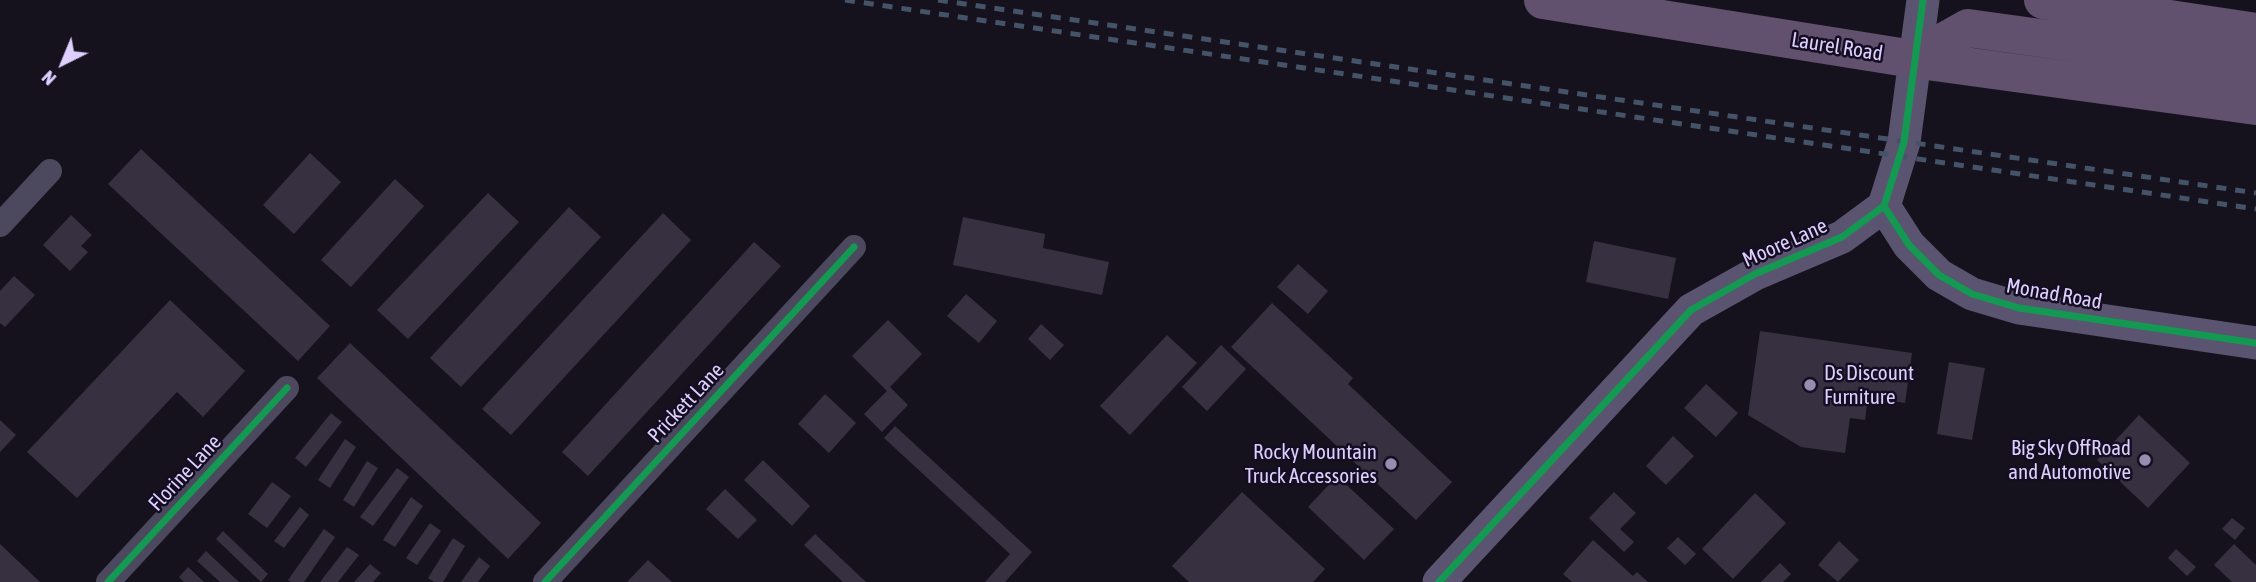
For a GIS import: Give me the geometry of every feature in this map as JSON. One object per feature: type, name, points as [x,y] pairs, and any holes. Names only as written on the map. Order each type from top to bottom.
[{"type":"main road","name":"Laurel Road","points":[[1544,0],[1913,60],[2256,106]]},
{"type":"main road","points":[[2043,0],[2256,32]]},
{"type":"main road","points":[[1913,60],[1968,28],[2256,68]]},
{"type":"street","points":[[1884,206],[1904,142],[1923,0]]},
{"type":"street","points":[[0,225],[50,171]]},
{"type":"street","name":"Monad Road","points":[[1884,206],[1909,245],[1931,268],[1972,294],[2019,308],[2256,343]]},
{"type":"street","name":"Moore Lane","points":[[1439,582],[1691,310],[1755,274],[1842,237],[1884,206]]},
{"type":"street","name":"Prickett Lane","points":[[545,582],[854,247]]},
{"type":"street","name":"Florine Lane","points":[[108,582],[287,388]]},
{"type":"building","points":[[141,149],[330,326],[298,361],[108,184]]},
{"type":"building","points":[[310,153],[341,182],[294,234],[263,205]]},
{"type":"building","points":[[395,179],[424,206],[351,287],[321,260]]},
{"type":"building","points":[[488,193],[519,222],[408,339],[377,310]]},
{"type":"building","points":[[569,207],[601,237],[461,387],[430,358]]},
{"type":"building","points":[[663,213],[691,240],[511,435],[482,409]]},
{"type":"building","points":[[71,215],[92,235],[81,246],[88,252],[70,271],[43,245]]},
{"type":"building","points":[[963,217],[1045,234],[1043,248],[1109,262],[1102,295],[953,265]]},
{"type":"building","points":[[1594,241],[1676,258],[1668,299],[1586,282]]},
{"type":"building","points":[[754,242],[781,266],[588,476],[562,452]]},
{"type":"building","points":[[1298,264],[1328,291],[1308,314],[1277,287]]},
{"type":"building","points":[[14,276],[35,295],[5,327],[0,323],[0,291]]},
{"type":"building","points":[[966,294],[997,321],[979,343],[947,316]]},
{"type":"building","points":[[170,300],[245,371],[203,417],[177,392],[77,498],[27,452]]},
{"type":"building","points":[[1272,303],[1353,378],[1348,384],[1452,482],[1416,520],[1231,347]]},
{"type":"building","points":[[888,320],[922,354],[890,387],[908,405],[882,432],[864,414],[887,391],[852,356]]},
{"type":"building","points":[[1041,324],[1064,345],[1050,360],[1028,339]]},
{"type":"building","points":[[1760,331],[1912,353],[1905,403],[1868,397],[1865,420],[1850,418],[1845,453],[1801,447],[1748,415]]},
{"type":"building","points":[[1167,335],[1197,363],[1130,435],[1100,406]]},
{"type":"building","points":[[350,343],[541,523],[508,559],[317,378]]},
{"type":"building","points":[[1221,345],[1246,369],[1207,411],[1182,387]]},
{"type":"building","points":[[1949,362],[1985,368],[1972,440],[1937,434]]},
{"type":"building","points":[[1706,384],[1738,413],[1716,437],[1684,408]]},
{"type":"building","points":[[825,394],[856,423],[829,453],[798,424]]},
{"type":"building","points":[[331,413],[342,422],[306,467],[295,458]]},
{"type":"building","points":[[2139,415],[2190,463],[2148,508],[2097,460]]},
{"type":"building","points":[[0,420],[16,435],[0,452]]},
{"type":"building","points":[[895,426],[1032,552],[1005,582],[985,582],[1010,554],[884,438]]},
{"type":"building","points":[[1673,436],[1694,456],[1666,485],[1646,466]]},
{"type":"building","points":[[345,439],[356,447],[330,488],[318,480]]},
{"type":"building","points":[[763,460],[810,506],[792,526],[744,480]]},
{"type":"building","points":[[367,461],[378,468],[354,507],[343,500]]},
{"type":"building","points":[[397,468],[409,477],[373,526],[360,517]]},
{"type":"building","points":[[1337,476],[1394,529],[1364,560],[1308,507]]},
{"type":"building","points":[[272,482],[291,496],[267,528],[248,514]]},
{"type":"building","points":[[725,489],[757,520],[738,539],[706,509]]},
{"type":"building","points":[[1242,492],[1325,569],[1313,582],[1189,582],[1172,566]]},
{"type":"building","points":[[1614,492],[1636,513],[1620,529],[1634,542],[1624,552],[1589,518]]},
{"type":"building","points":[[1755,493],[1786,523],[1733,579],[1702,549]]},
{"type":"building","points":[[411,497],[423,506],[395,547],[383,540]]},
{"type":"building","points":[[300,507],[309,515],[284,548],[274,541]]},
{"type":"building","points":[[2232,518],[2245,528],[2235,540],[2222,529]]},
{"type":"building","points":[[430,523],[441,531],[417,565],[406,558]]},
{"type":"building","points":[[324,529],[335,537],[304,582],[291,582],[288,580]]},
{"type":"building","points":[[223,531],[268,574],[261,582],[216,539]]},
{"type":"building","points":[[815,534],[866,582],[843,582],[804,545]]},
{"type":"building","points":[[1678,537],[1696,554],[1685,565],[1667,548]]},
{"type":"building","points":[[453,538],[465,546],[443,582],[434,582],[428,578]]},
{"type":"building","points":[[1593,540],[1633,576],[1637,572],[1648,582],[1572,582],[1563,574]]},
{"type":"building","points":[[1839,541],[1859,560],[1838,582],[1818,565]]},
{"type":"building","points":[[0,544],[40,582],[0,582]]},
{"type":"building","points":[[2234,544],[2256,565],[2256,582],[2232,582],[2214,565]]},
{"type":"building","points":[[347,547],[359,555],[338,582],[320,582]]},
{"type":"building","points":[[2176,549],[2196,567],[2187,576],[2168,558]]},
{"type":"building","points":[[206,551],[239,582],[220,582],[197,561]]},
{"type":"building","points":[[479,557],[490,566],[478,582],[461,582]]},
{"type":"building","points":[[648,560],[672,582],[627,582]]},
{"type":"building","points":[[1780,563],[1791,574],[1783,582],[1761,582]]},
{"type":"building","points":[[370,564],[381,573],[373,582],[354,582]]},
{"type":"building","points":[[188,567],[204,582],[184,582],[179,577]]},
{"type":"railway","points":[[845,0],[2256,209]]},
{"type":"railway","points":[[938,0],[2256,193]]},
{"type":"cycle path","points":[[1439,582],[1691,310],[1755,274],[1842,237],[1884,206],[1904,142],[1923,0]]},
{"type":"cycle path","points":[[1884,206],[1909,245],[1939,275],[1972,294],[2019,308],[2256,343]]},
{"type":"cycle path","points":[[545,582],[854,247]]},
{"type":"cycle path","points":[[108,582],[287,388]]},
{"type":"place","name":"Ds Discount Furniture","points":[[1810,385]]},
{"type":"place","name":"Big Sky OffRoad and Automotive","points":[[2145,460]]},
{"type":"place","name":"Rocky Mountain Truck Accessories","points":[[1391,464]]}]
